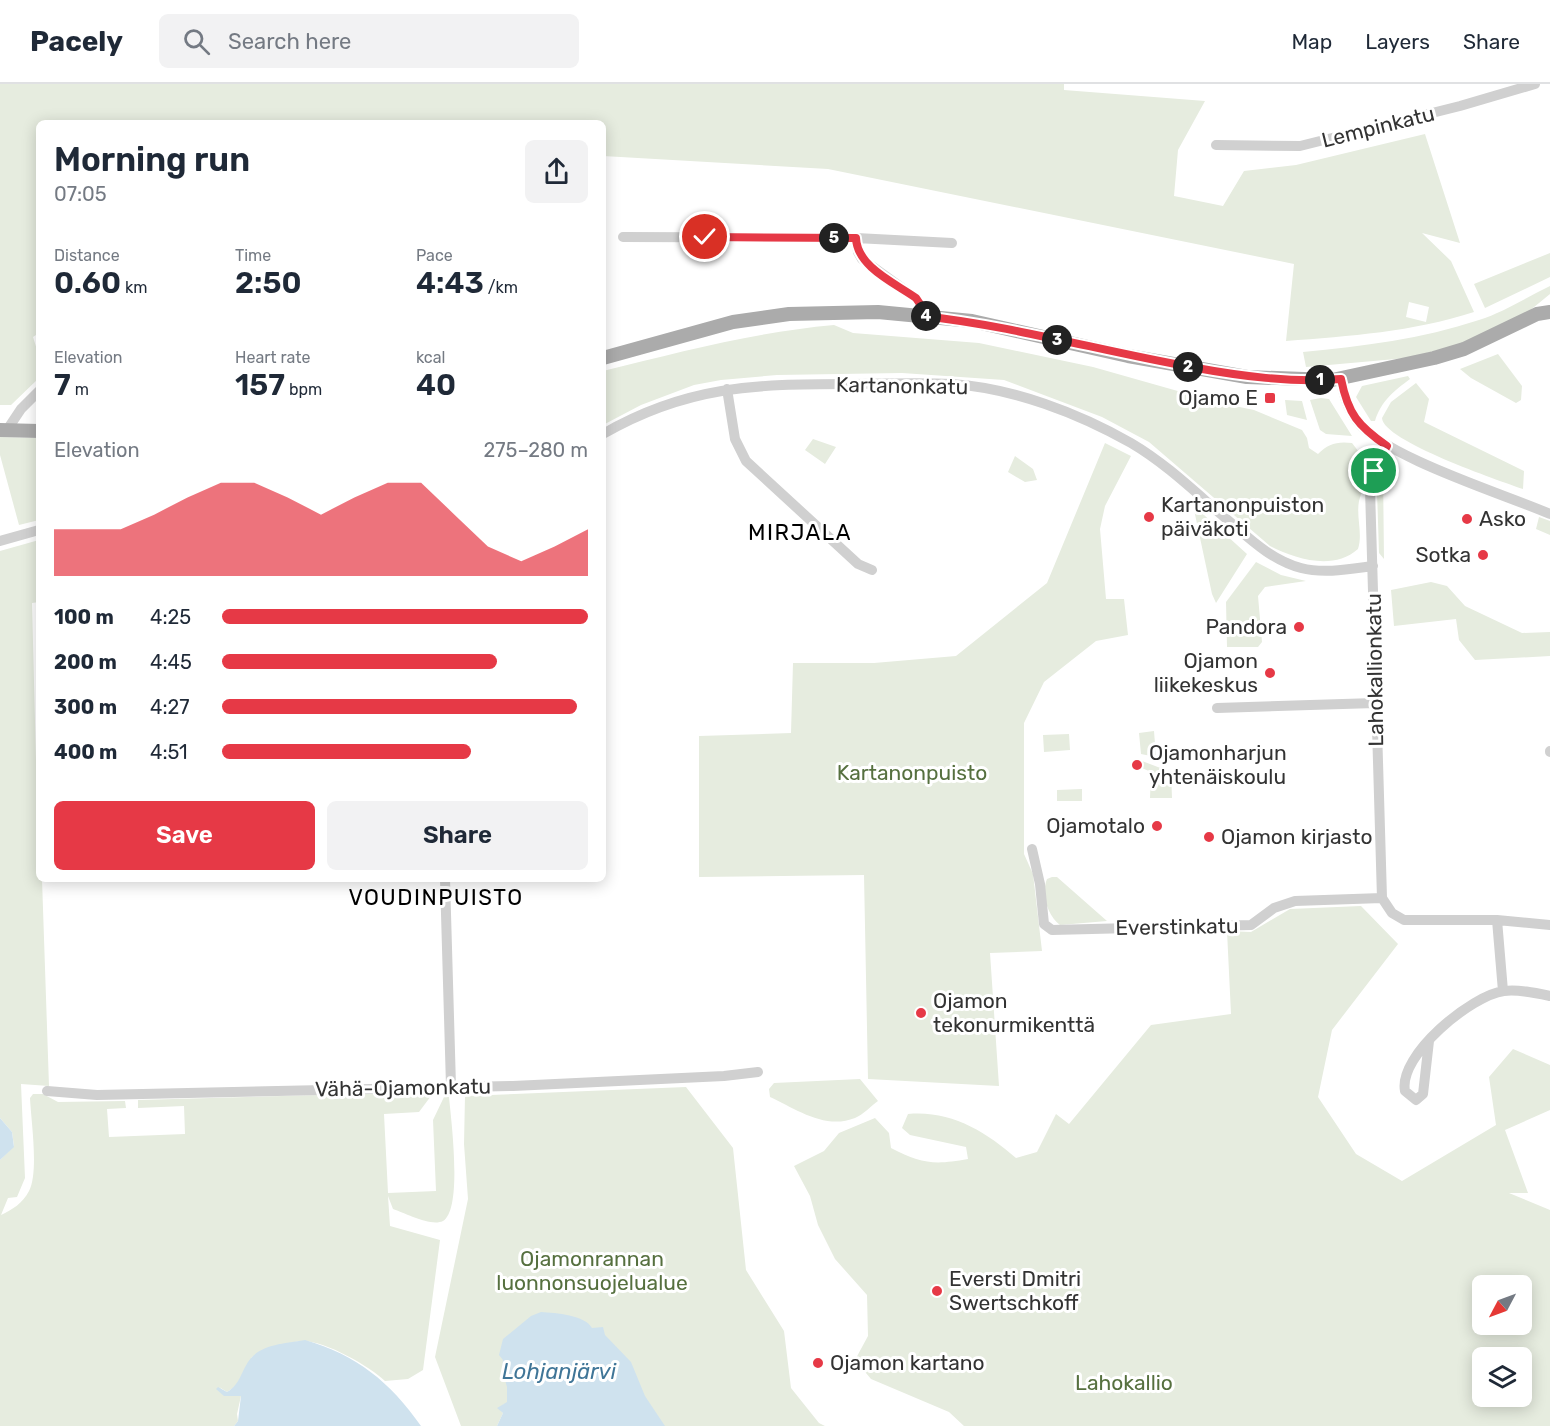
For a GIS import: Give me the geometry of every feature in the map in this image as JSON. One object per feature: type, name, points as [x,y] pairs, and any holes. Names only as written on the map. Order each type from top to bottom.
[{"type":"main road","points":[[606,357],[733,322],[789,314],[878,312],[972,321],[1128,356],[1247,377],[1341,379],[1464,349],[1543,313],[1550,302]]},
{"type":"main road","points":[[4,430],[36,431]]},
{"type":"street","name":"Lempinkatu","points":[[1216,145],[1300,146],[1460,106],[1535,84]]},
{"type":"street","points":[[623,237],[856,238],[952,243]]},
{"type":"street","points":[[856,238],[856,246],[862,259],[916,298],[922,307],[923,316]]},
{"type":"street","points":[[1341,379],[1346,405],[1358,423],[1387,446],[1550,514]]},
{"type":"street","name":"Kartanonkatu","points":[[606,433],[692,395],[727,389],[766,384],[953,384],[1017,396],[1070,414],[1138,448],[1165,466],[1260,548],[1288,564],[1321,571],[1373,567]]},
{"type":"street","points":[[727,389],[735,439],[746,461],[858,564],[872,570]]},
{"type":"street","points":[[4,430],[36,394]]},
{"type":"street","name":"Lahokallionkatu","points":[[1382,898],[1370,489],[1374,471],[1387,446]]},
{"type":"street","points":[[0,541],[36,531]]},
{"type":"street","points":[[1217,708],[1375,703]]},
{"type":"street","name":"Everstinkatu","points":[[1032,849],[1044,924],[1052,930],[1251,925],[1274,908],[1295,901],[1382,898]]},
{"type":"street","points":[[445,882],[451,1086]]},
{"type":"street","points":[[1382,898],[1392,913],[1404,920],[1497,920],[1550,925]]},
{"type":"street","points":[[1497,920],[1503,991]]},
{"type":"street","points":[[1429,1041],[1423,1094],[1416,1100],[1407,1094],[1405,1082],[1415,1059],[1429,1041],[1463,1010],[1503,991],[1550,996]]},
{"type":"street","name":"Vähä-Ojamonkatu","points":[[47,1091],[97,1095],[513,1086],[724,1076],[758,1072]]},
{"type":"green space","points":[[0,84],[1064,84],[1064,90],[1205,101],[1178,150],[1174,196],[1223,206],[1244,171],[1296,165],[1425,134],[1460,243],[1422,233],[1451,261],[1474,312],[1404,329],[1286,341],[1294,264],[828,169],[606,156],[606,120],[36,120],[36,335],[33,337],[36,346],[36,381],[11,405],[0,405]],"holes":[[[1409,302],[1429,307],[1426,322],[1406,317]]]},
{"type":"green space","points":[[1550,253],[1550,277],[1485,308],[1474,284]]},
{"type":"green space","points":[[1550,286],[1550,294],[1528,312],[1462,344],[1407,358],[1306,367],[1303,352],[1392,341],[1458,327],[1497,313]]},
{"type":"green space","points":[[834,325],[853,333],[979,343],[1093,367],[1220,403],[1254,410],[1302,430],[1309,448],[1318,454],[1333,444],[1352,443],[1364,461],[1367,474],[1358,507],[1360,537],[1358,549],[1337,560],[1314,561],[1270,546],[1149,442],[1102,417],[1004,380],[902,373],[777,375],[721,380],[694,385],[641,405],[606,423],[606,370],[689,350],[805,328]]},
{"type":"green space","points":[[1498,354],[1522,386],[1521,400],[1516,403],[1471,378],[1460,369]]},
{"type":"green space","points":[[1408,376],[1410,379],[1389,397],[1375,421],[1371,421],[1356,397],[1362,386]]},
{"type":"green space","points":[[1416,383],[1429,399],[1424,422],[1524,471],[1523,489],[1444,459],[1401,438],[1387,427],[1382,418],[1391,402]]},
{"type":"green space","points":[[1329,399],[1352,436],[1326,434],[1320,430],[1310,400]]},
{"type":"green space","points":[[1285,400],[1302,401],[1307,420],[1287,415]]},
{"type":"green space","points":[[0,437],[36,438],[36,521],[19,525],[0,455]]},
{"type":"green space","points":[[813,439],[836,447],[825,464],[805,450]]},
{"type":"green space","name":"Kartanonpuisto","points":[[1105,443],[1131,456],[1105,506],[1100,529],[1106,599],[1124,599],[1128,635],[1096,641],[1044,682],[1024,723],[1024,854],[1033,874],[1042,951],[990,953],[999,1086],[868,1079],[864,875],[699,877],[699,736],[791,733],[793,663],[874,663],[956,656],[1047,583]]},
{"type":"green space","points":[[1015,456],[1033,469],[1037,480],[1025,482],[1008,472]]},
{"type":"green space","points":[[1383,471],[1384,559],[1379,553],[1377,490]]},
{"type":"green space","points":[[1193,505],[1247,554],[1216,603],[1212,594]]},
{"type":"green space","points":[[1539,517],[1550,521],[1550,535],[1536,529]]},
{"type":"green space","points":[[36,541],[36,602],[32,603],[36,882],[42,882],[49,1086],[21,1084],[25,1178],[17,1197],[8,1198],[1,1215],[20,1203],[27,1195],[32,1182],[34,1159],[30,1098],[33,1094],[43,1094],[58,1102],[125,1101],[126,1108],[107,1109],[109,1137],[185,1134],[184,1106],[138,1108],[138,1100],[434,1092],[419,1112],[384,1114],[388,1193],[436,1191],[433,1120],[444,1097],[449,1097],[454,1182],[453,1200],[449,1213],[443,1221],[425,1221],[393,1209],[388,1196],[390,1226],[440,1240],[423,1370],[408,1379],[385,1381],[368,1368],[333,1349],[321,1344],[301,1341],[282,1345],[252,1357],[236,1386],[227,1392],[219,1387],[228,1395],[241,1396],[237,1414],[238,1421],[234,1426],[0,1426],[0,1160],[14,1146],[12,1132],[0,1118],[0,551]]},
{"type":"green space","points":[[1256,562],[1281,575],[1306,581],[1265,587],[1258,596],[1262,642],[1258,647],[1227,647],[1226,602]]},
{"type":"green space","points":[[1431,582],[1447,586],[1465,606],[1522,633],[1550,632],[1550,656],[1475,660],[1459,640],[1456,619],[1394,626],[1391,590]]},
{"type":"green space","points":[[1154,731],[1156,757],[1141,754],[1139,733]]},
{"type":"green space","points":[[1069,734],[1070,750],[1044,752],[1043,735]]},
{"type":"green space","points":[[1142,761],[1171,772],[1172,798],[1150,798],[1151,772],[1142,768]]},
{"type":"green space","points":[[1082,789],[1082,801],[1057,801],[1057,790]]},
{"type":"green space","points":[[1057,877],[1107,921],[1060,925],[1055,921],[1045,898],[1047,879]]},
{"type":"green space","name":"Lahokallio","points":[[1361,906],[1398,944],[1332,1030],[1318,1097],[1356,1154],[1402,1181],[1496,1125],[1489,1077],[1513,1049],[1550,1065],[1550,1110],[1505,1130],[1528,1193],[1509,1193],[1550,1210],[1550,1426],[964,1426],[949,1412],[871,1379],[855,1360],[868,1336],[867,1295],[835,1259],[818,1225],[810,1196],[794,1166],[824,1151],[839,1133],[875,1118],[889,1133],[891,1148],[911,1157],[928,1162],[968,1159],[966,1147],[910,1135],[902,1128],[908,1114],[938,1115],[966,1124],[992,1139],[1016,1158],[1037,1152],[1056,1114],[1069,1124],[1151,1025],[1231,1014],[1227,931],[1251,932],[1290,909]]},
{"type":"green space","points":[[860,1079],[878,1101],[858,1117],[844,1121],[822,1120],[770,1097],[769,1089],[774,1083]]},
{"type":"green space","name":"Ojamonrannan luonnonsuojelualue","points":[[686,1087],[733,1148],[746,1270],[784,1331],[791,1388],[819,1423],[825,1426],[594,1426],[504,1404],[499,1408],[503,1413],[497,1426],[461,1426],[435,1357],[468,1199],[464,1144],[465,1096]]},
{"type":"water","points":[[0,1118],[12,1132],[14,1147],[0,1160]]},
{"type":"water","name":"Lohjanjärvi","points":[[541,1312],[577,1317],[592,1328],[603,1327],[605,1335],[631,1362],[645,1396],[665,1426],[497,1426],[503,1413],[497,1408],[507,1402],[507,1387],[502,1369],[503,1360],[499,1355],[503,1339],[531,1316]]},
{"type":"water","points":[[305,1340],[341,1354],[371,1372],[397,1396],[421,1426],[234,1426],[238,1421],[241,1396],[224,1396],[216,1389],[218,1387],[227,1392],[232,1389],[256,1353],[276,1345]]},
{"type":"place","name":"Ojamo E","points":[[1270,398]]},
{"type":"place","name":"Kartanonpuiston päiväkoti","points":[[1149,517]]},
{"type":"place","name":"Asko","points":[[1467,519]]},
{"type":"place","name":"Sotka","points":[[1483,555]]},
{"type":"place","name":"Pandora","points":[[1299,627]]},
{"type":"place","name":"Ojamon liikekeskus","points":[[1270,673]]},
{"type":"place","name":"Ojamonharjun yhtenäiskoulu","points":[[1137,765]]},
{"type":"place","name":"Ojamotalo","points":[[1157,826]]},
{"type":"place","name":"Ojamon kirjasto","points":[[1209,837]]},
{"type":"place","name":"Ojamon tekonurmikenttä","points":[[921,1013]]},
{"type":"place","name":"Eversti Dmitri Swertschkoff","points":[[937,1291]]},
{"type":"place","name":"Ojamon kartano","points":[[818,1363]]},
{"type":"district","name":"MIRJALA","points":[[800,532]]},
{"type":"district","name":"VOUDINPUISTO","points":[[436,897]]},
{"type":"route","points":[[705,237],[856,238],[856,246],[862,259],[916,298],[922,307],[923,316],[972,321],[1128,356],[1247,377],[1341,379],[1346,405],[1358,423],[1387,446],[1374,471]]}]
